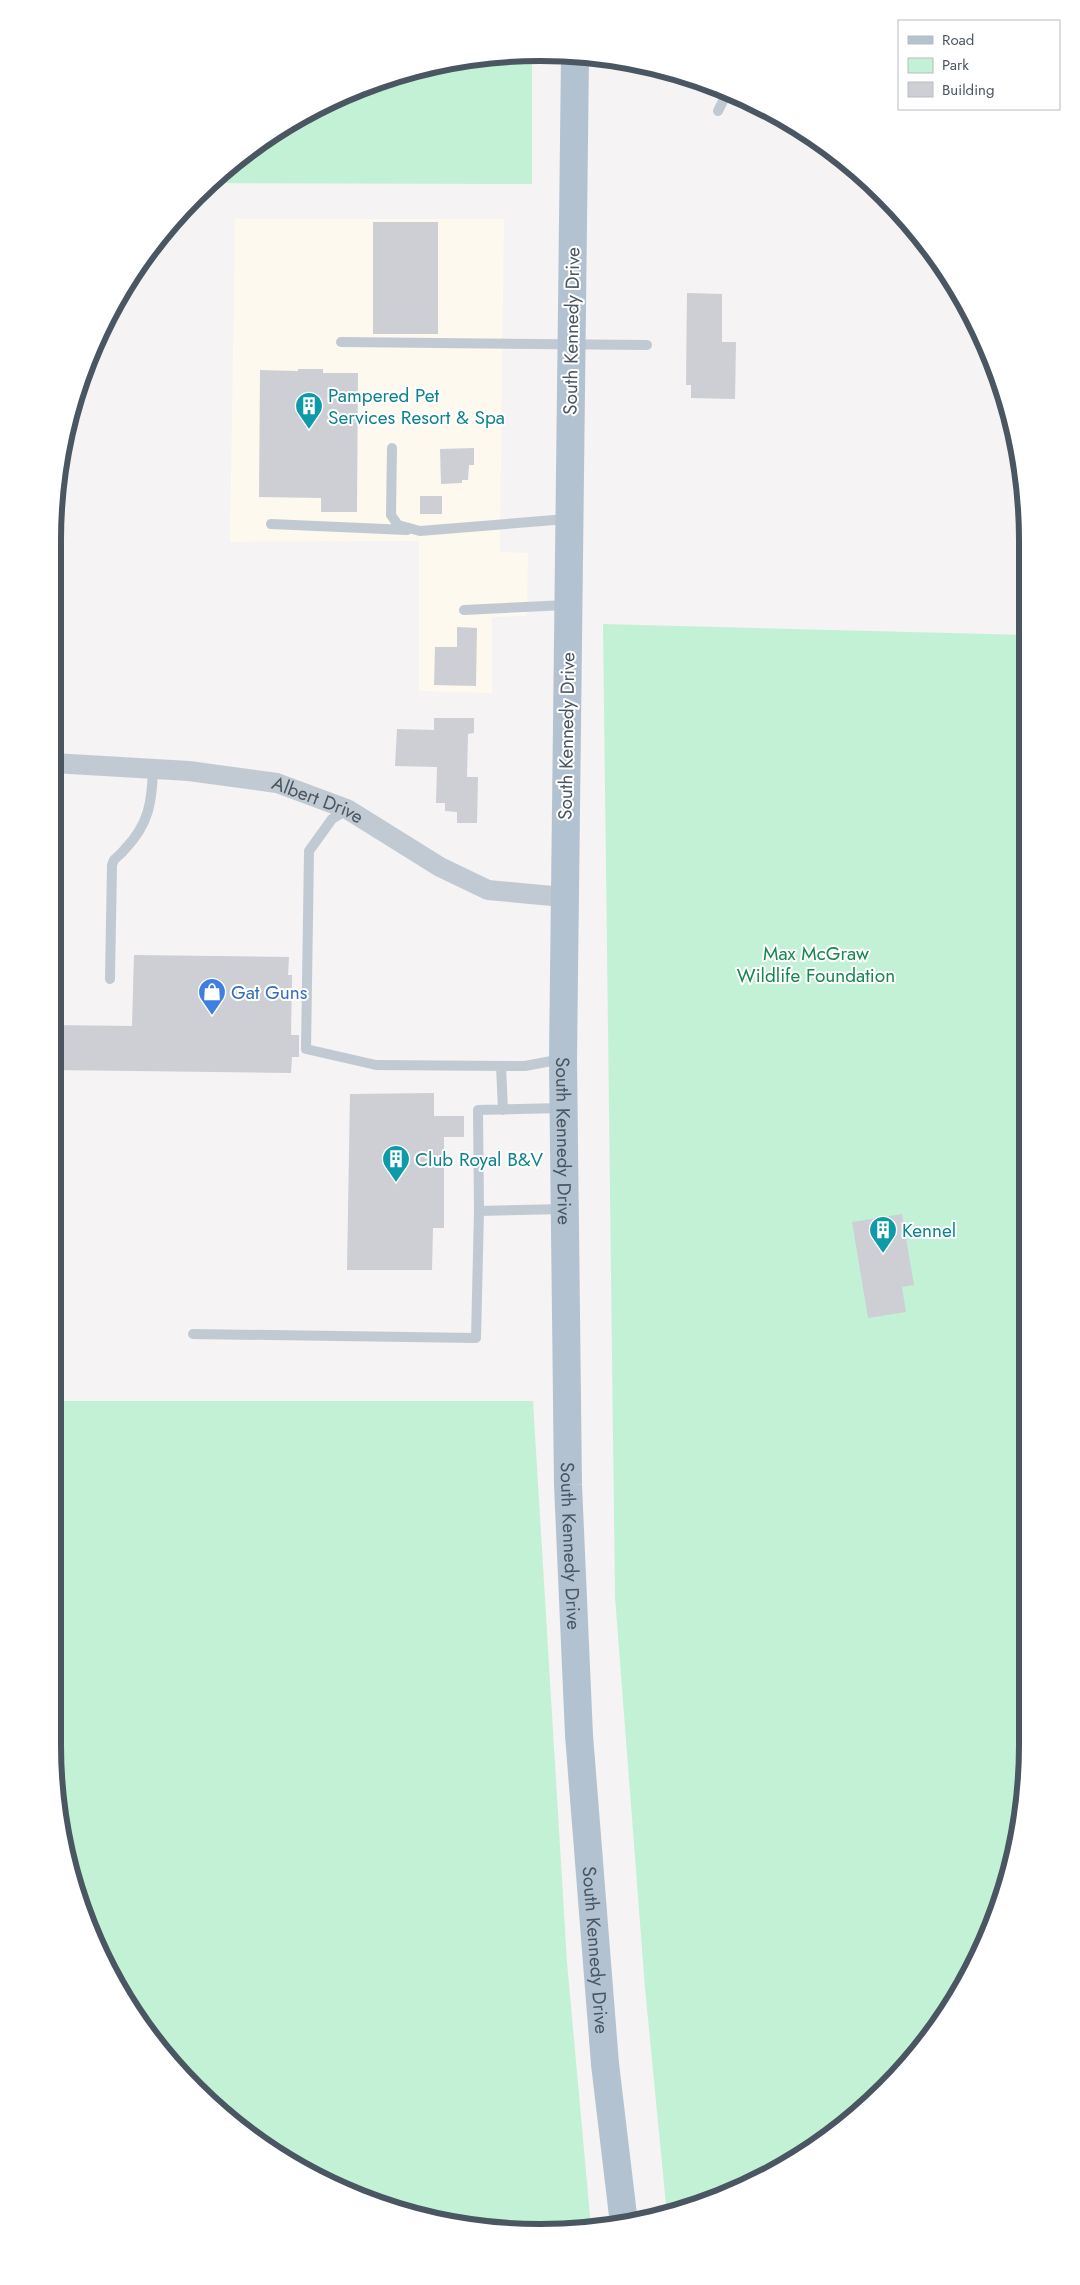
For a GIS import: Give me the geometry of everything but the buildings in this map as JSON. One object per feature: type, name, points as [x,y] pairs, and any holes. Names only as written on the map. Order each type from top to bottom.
[{"type":"main road","name":"South Kennedy Drive","points":[[575,62],[570,343],[563,1059],[568,1485],[579,1734],[608,2098],[623,2217]]},
{"type":"street","name":"Albert Drive","points":[[61,764],[222,774],[277,783],[347,810],[440,867],[488,890],[564,897]]},
{"type":"lane","points":[[718,111],[724,99]]},
{"type":"lane","points":[[341,342],[647,345]]},
{"type":"lane","points":[[392,448],[391,515],[394,521],[404,528],[420,531]]},
{"type":"lane","points":[[270,524],[420,531],[568,519]]},
{"type":"lane","points":[[464,610],[568,605]]},
{"type":"lane","points":[[110,979],[112,865],[146,820],[152,802],[153,769]]},
{"type":"lane","points":[[347,810],[332,819],[309,851],[306,1049],[376,1065],[526,1066],[563,1059]]},
{"type":"lane","points":[[502,1066],[503,1110]]},
{"type":"lane","points":[[194,1334],[476,1338],[479,1211],[478,1110],[563,1108]]},
{"type":"lane","points":[[479,1211],[564,1209]]},
{"type":"shaded area","points":[[235,219],[504,219],[500,552],[528,553],[527,616],[492,617],[492,693],[419,691],[419,541],[230,542]]},
{"type":"green space","points":[[532,61],[532,184],[221,183],[249,160],[301,125],[357,98],[386,87],[447,70],[478,65]]},
{"type":"green space","name":"Max McGraw Wildlife Foundation","points":[[603,624],[1019,635],[1019,1745],[1015,1807],[1010,1838],[993,1899],[982,1928],[955,1984],[920,2036],[879,2084],[831,2125],[779,2160],[723,2187],[666,2206],[645,1988],[615,1597]]},
{"type":"green space","points":[[61,1401],[533,1401],[567,1962],[590,2221],[540,2224],[478,2220],[416,2207],[357,2187],[301,2160],[274,2143],[224,2105],[180,2061],[142,2011],[111,1957],[87,1899],[70,1838],[62,1776],[61,1745]]},
{"type":"place","name":"Pampered Pet Services Resort & Spa","points":[[309,430]]},
{"type":"place","name":"Gat Guns","points":[[212,1016]]},
{"type":"place","name":"Club Royal B&V","points":[[396,1183]]},
{"type":"place","name":"Kennel","points":[[883,1254]]}]
